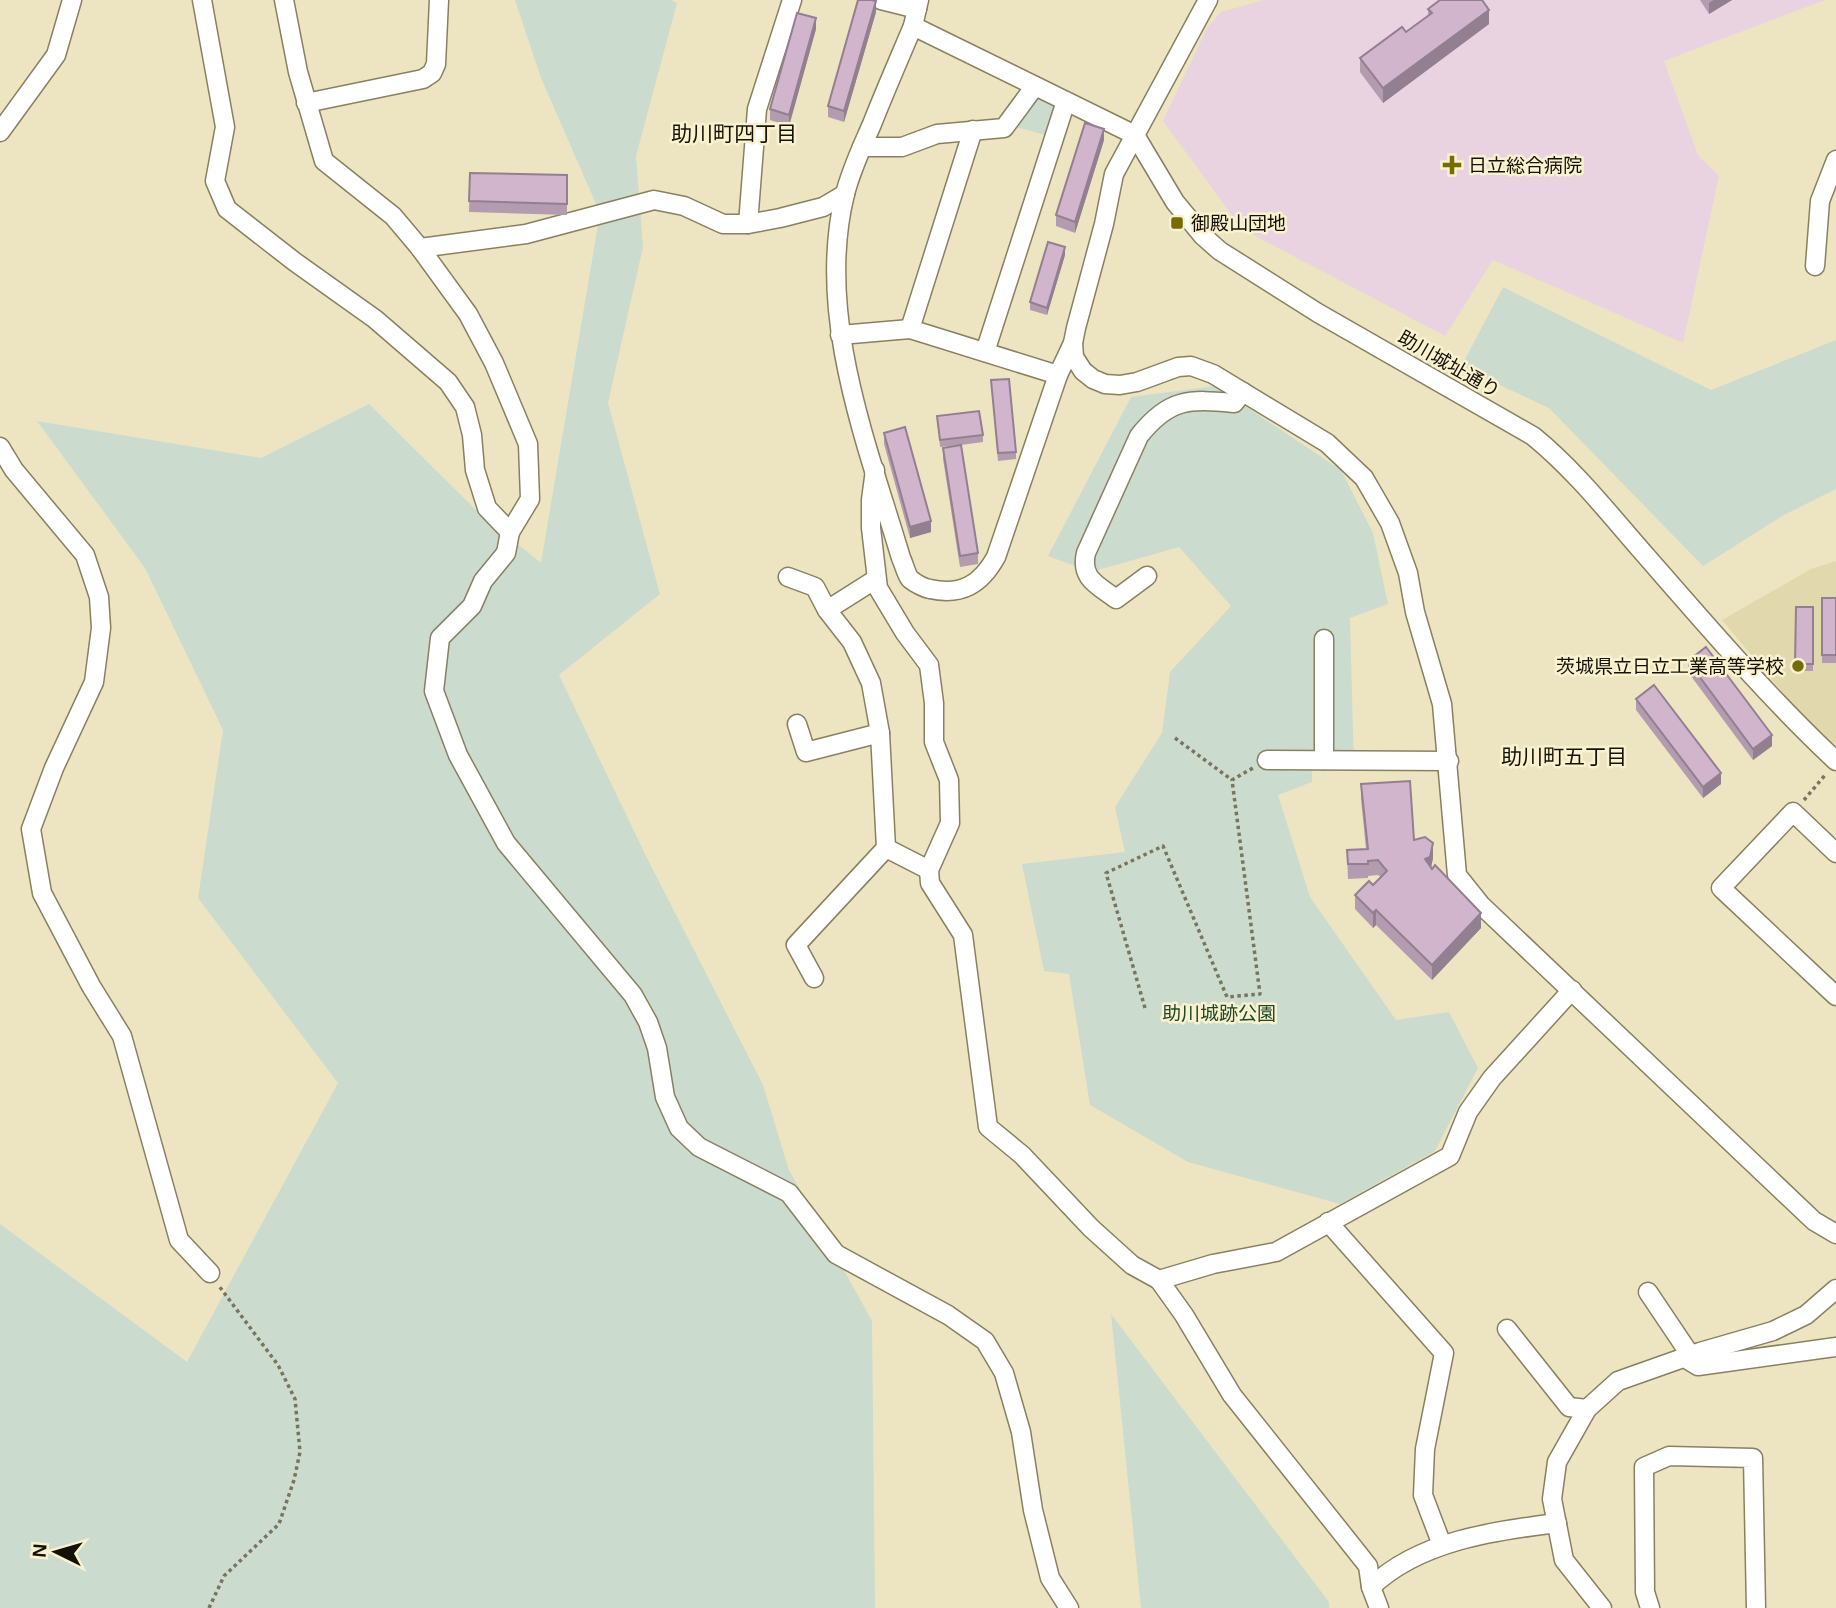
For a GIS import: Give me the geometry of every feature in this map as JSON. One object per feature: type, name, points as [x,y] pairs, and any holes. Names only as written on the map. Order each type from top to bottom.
[{"type":"street","points":[[0,132],[55,55],[72,0]]},
{"type":"street","points":[[202,0],[225,127],[215,181],[227,209],[374,319],[449,382],[465,407],[472,435],[475,470],[487,508],[510,532]]},
{"type":"street","points":[[284,0],[306,103],[324,161],[393,216],[468,314],[494,363],[528,444],[530,499],[510,532],[506,553],[482,581],[472,606],[440,638],[434,691],[458,755],[506,843],[633,995],[648,1022],[657,1048],[665,1097],[679,1128],[699,1147],[789,1193],[836,1254],[948,1315],[985,1341],[1004,1373],[1021,1432],[1033,1510],[1050,1578],[1069,1608]]},
{"type":"street","points":[[306,103],[423,79],[432,73],[436,64],[439,0]]},
{"type":"street","points":[[748,224],[757,109],[792,0]]},
{"type":"street","points":[[881,0],[916,12],[1035,86],[1135,135]]},
{"type":"street","points":[[916,12],[845,194],[836,261],[835,295],[853,398],[901,558],[911,579],[925,588],[942,592],[959,590],[974,583],[987,572],[996,557],[1058,375],[1073,343],[1114,174],[1208,0]]},
{"type":"street","points":[[862,147],[902,147],[937,135],[1003,128],[1035,86]]},
{"type":"street","points":[[985,352],[1066,102]]},
{"type":"street","points":[[910,329],[973,130]]},
{"type":"street","name":"助川城址通り","points":[[1135,135],[1175,202],[1203,236],[1220,251],[1318,313],[1533,436],[1551,451],[1584,485],[1760,687],[1833,765]]},
{"type":"street","points":[[1815,266],[1820,201],[1836,160]]},
{"type":"street","points":[[420,248],[526,234],[654,201],[684,206],[723,224],[748,224],[823,207],[845,194]]},
{"type":"street","points":[[841,335],[910,329],[1058,375]]},
{"type":"street","points":[[1073,343],[1074,357],[1083,371],[1105,384],[1137,382],[1178,367],[1191,366],[1213,374],[1327,443],[1364,478],[1390,523],[1408,573],[1415,612],[1442,704],[1457,874],[1481,905],[1814,1222],[1836,1234]]},
{"type":"street","points":[[1147,576],[1116,599],[1088,577],[1083,565],[1139,436],[1149,424],[1178,404],[1188,401],[1234,403],[1243,392]]},
{"type":"street","points":[[0,447],[13,470],[85,555],[99,597],[101,628],[94,682],[54,768],[31,829],[42,893],[91,986],[122,1037],[179,1240],[209,1273]]},
{"type":"street","points":[[874,470],[871,528],[878,588],[905,633],[929,665],[934,703],[934,742],[948,780],[950,823],[929,870],[930,883],[963,935],[988,1127],[1022,1155],[1091,1228],[1132,1265],[1159,1280],[1184,1315],[1232,1395],[1368,1566],[1371,1587],[1379,1608]]},
{"type":"street","points":[[788,577],[815,587],[827,610],[852,642],[871,683],[880,733],[886,848],[796,944],[814,978]]},
{"type":"street","points":[[827,610],[876,579]]},
{"type":"street","points":[[1324,639],[1324,760]]},
{"type":"street","points":[[797,724],[806,751],[880,733]]},
{"type":"street","points":[[1267,760],[1448,761]]},
{"type":"street","points":[[1836,853],[1793,812],[1721,888],[1836,996]]},
{"type":"street","points":[[886,848],[929,870]]},
{"type":"street","points":[[1159,1280],[1213,1264],[1276,1252],[1451,1156],[1468,1112],[1492,1078],[1572,990]]},
{"type":"street","points":[[1328,1222],[1444,1353],[1425,1449],[1423,1495],[1442,1545]]},
{"type":"street","points":[[1602,1608],[1564,1560],[1552,1499],[1557,1462],[1587,1409],[1618,1381],[1784,1325],[1806,1315],[1836,1289]]},
{"type":"street","points":[[1648,1292],[1688,1357],[1698,1366],[1836,1347]]},
{"type":"street","points":[[1507,1329],[1569,1407],[1587,1409]]},
{"type":"street","points":[[1650,1608],[1645,1592],[1644,1467],[1669,1456],[1752,1458],[1756,1608]]},
{"type":"street","points":[[1371,1587],[1387,1571],[1442,1545],[1527,1526],[1557,1523]]},
{"type":"path","points":[[1145,1008],[1106,873],[1163,846],[1227,997],[1260,994],[1232,780],[1175,738]]},
{"type":"path","points":[[1232,780],[1267,760]]},
{"type":"path","points":[[1793,812],[1833,765]]},
{"type":"path","points":[[209,1273],[278,1365],[295,1399],[300,1452],[279,1524],[224,1576],[209,1608]]},
{"type":"shaded area","name":"日立総合病院","points":[[1264,0],[1825,0],[1664,61],[1698,155],[1719,176],[1683,343],[1493,260],[1445,336],[1242,229],[1163,121],[1207,28],[1221,12]]},
{"type":"shaded area","name":"茨城県立日立工業高等学校","points":[[1836,561],[1836,747],[1798,711],[1722,620],[1811,569]]},
{"type":"green space","points":[[515,0],[671,0],[677,3],[636,156],[643,247],[608,403],[660,594],[559,675],[646,856],[763,1085],[789,1170],[872,1321],[875,1608],[0,1608],[0,1224],[187,1362],[338,1083],[198,898],[223,730],[145,568],[37,421],[261,458],[369,404],[477,511],[541,563],[600,213],[541,78]]},
{"type":"green space","points":[[1036,89],[1064,102],[1052,137],[1009,125]]},
{"type":"green space","points":[[1503,287],[1711,390],[1836,340],[1836,489],[1784,515],[1703,566],[1549,408],[1461,367]]},
{"type":"green space","name":"助川城跡公園","points":[[1215,386],[1341,470],[1373,533],[1388,604],[1350,618],[1354,769],[1312,767],[1312,782],[1278,795],[1310,897],[1396,1020],[1449,1012],[1478,1068],[1435,1151],[1340,1204],[1188,1162],[1090,1105],[1069,974],[1044,971],[1022,864],[1125,852],[1115,807],[1162,733],[1170,672],[1231,606],[1179,547],[1091,572],[1048,556],[1131,397]]},
{"type":"green space","points":[[1111,1314],[1329,1602],[1329,1608],[1141,1608]]},
{"type":"building","points":[[858,0],[876,1],[844,111],[828,106]]},
{"type":"building","points":[[1440,0],[1482,0],[1489,10],[1383,88],[1360,58],[1402,27],[1406,32],[1432,13],[1428,9]]},
{"type":"building","points":[[797,13],[816,18],[789,115],[770,109]]},
{"type":"building","points":[[1085,123],[1104,129],[1075,222],[1056,215]]},
{"type":"building","points":[[470,173],[567,175],[567,204],[469,201]]},
{"type":"building","points":[[1048,242],[1065,247],[1047,308],[1030,302]]},
{"type":"building","points":[[1009,379],[1016,452],[998,453],[991,380]]},
{"type":"building","points":[[979,411],[983,435],[940,440],[937,416]]},
{"type":"building","points":[[905,427],[931,521],[910,527],[884,433]]},
{"type":"building","points":[[961,445],[978,553],[960,556],[943,448]]},
{"type":"building","points":[[1822,598],[1836,598],[1836,655],[1822,655]]},
{"type":"building","points":[[1796,607],[1813,607],[1813,664],[1795,664]]},
{"type":"building","points":[[1706,647],[1772,735],[1753,749],[1688,661]]},
{"type":"building","points":[[1654,685],[1721,773],[1703,787],[1636,699]]},
{"type":"building","points":[[1410,781],[1414,840],[1425,837],[1433,843],[1430,857],[1425,859],[1432,869],[1435,865],[1481,913],[1432,965],[1376,910],[1373,913],[1355,895],[1369,881],[1373,885],[1387,871],[1378,860],[1368,861],[1368,864],[1348,864],[1347,850],[1368,849],[1361,784]]},
{"type":"place","name":"日立総合病院","points":[[1452,165]]},
{"type":"place","name":"御殿山団地","points":[[1177,223]]},
{"type":"place","name":"茨城県立日立工業高等学校","points":[[1798,666]]},
{"type":"district","name":"助川町四丁目","points":[[734,133]]},
{"type":"district","name":"助川町五丁目","points":[[1564,756]]}]
